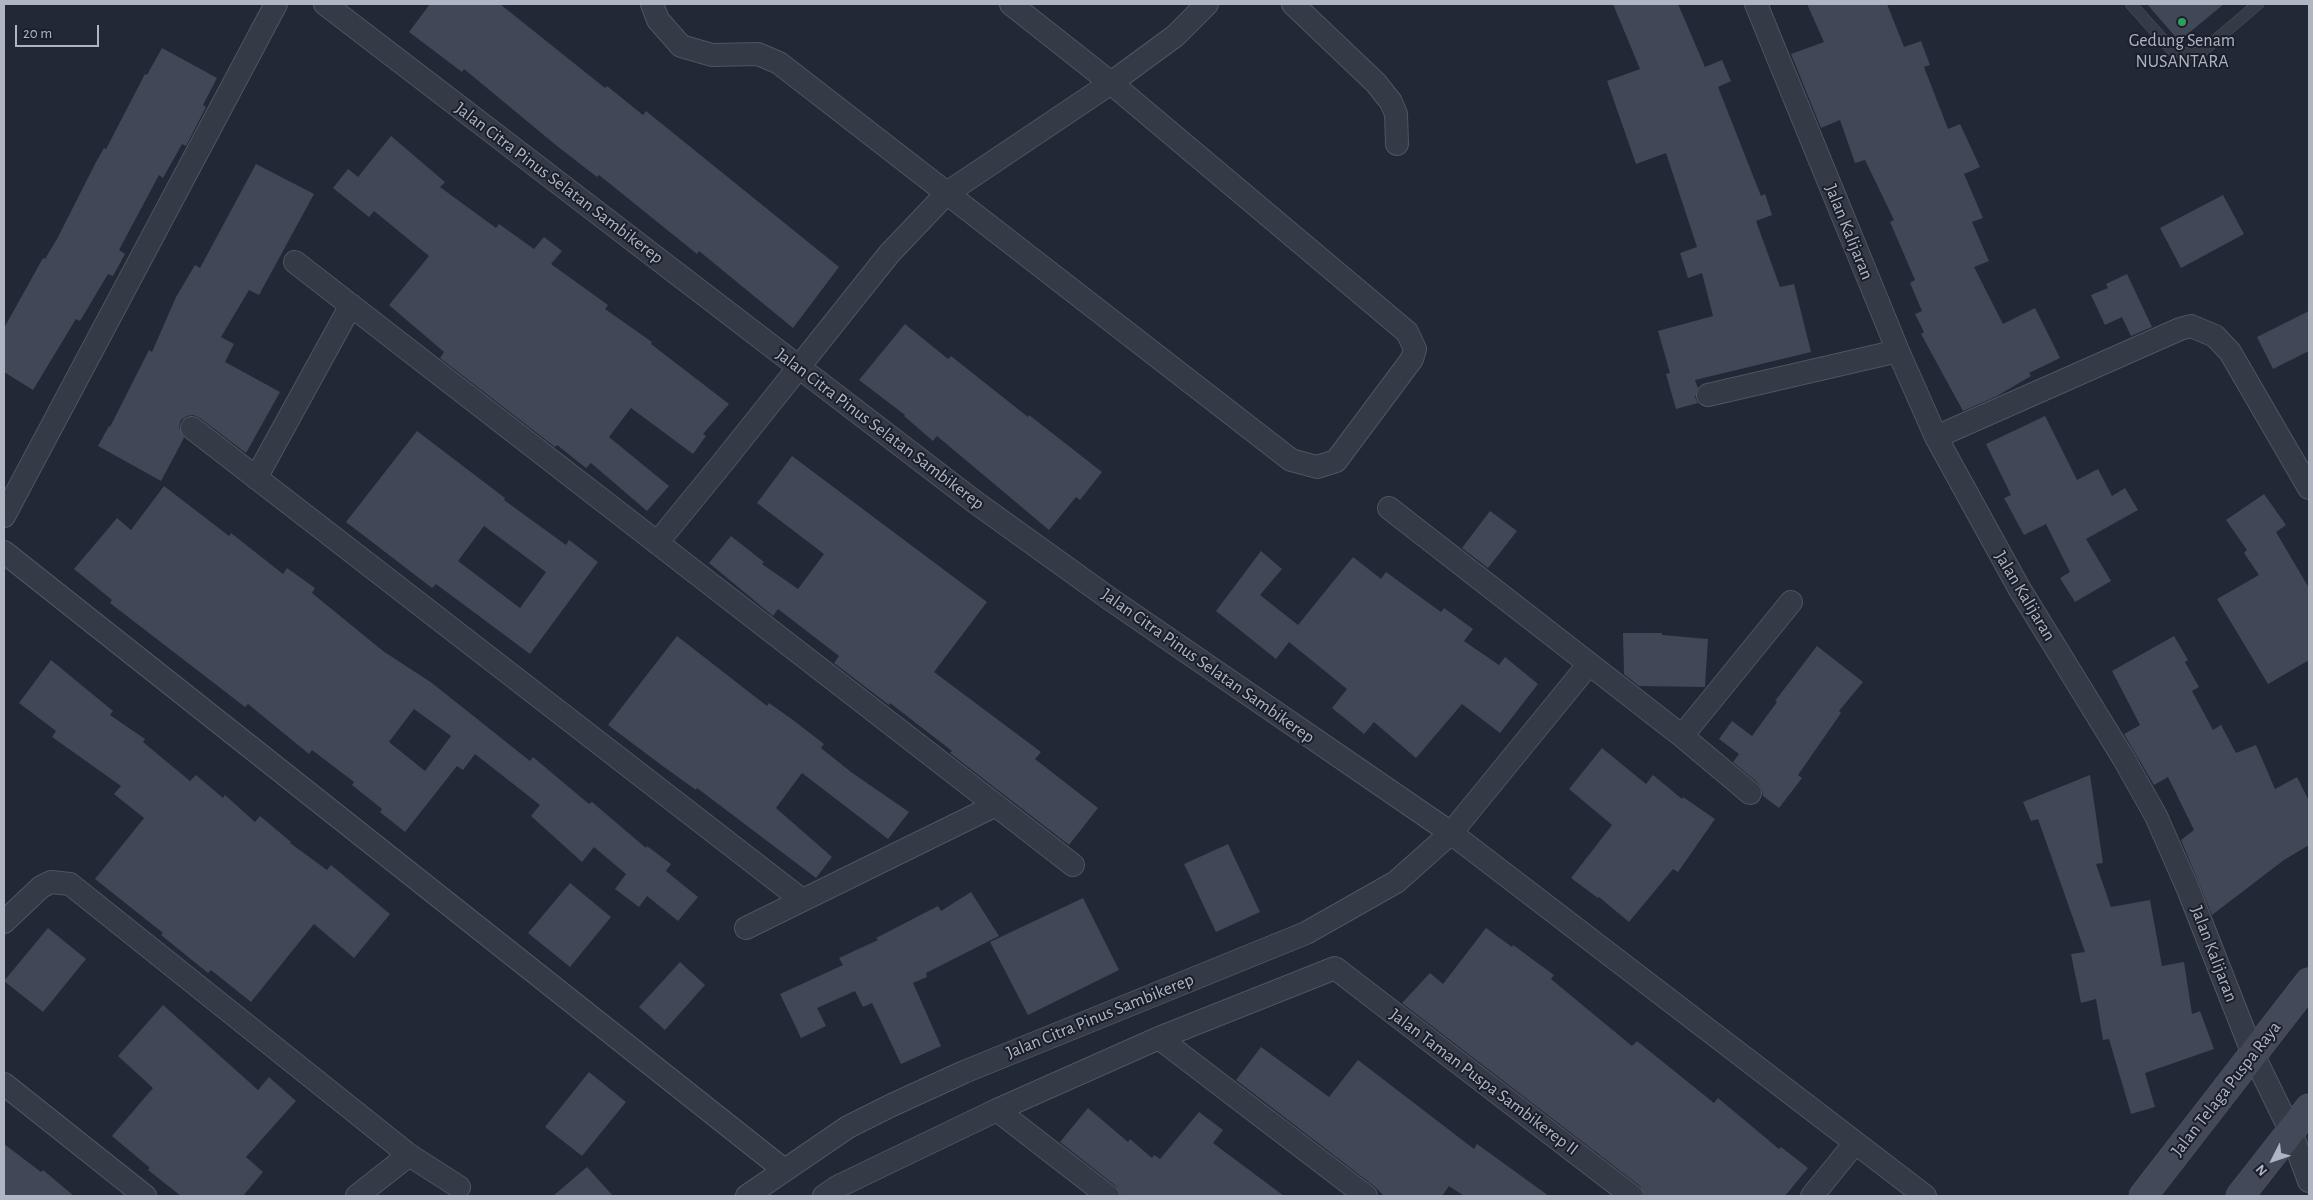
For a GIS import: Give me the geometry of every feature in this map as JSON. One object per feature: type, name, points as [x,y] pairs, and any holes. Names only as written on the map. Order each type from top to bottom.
[{"type":"main road","name":"Jalan Telaga Puspa Raya","points":[[2143,1196],[2309,982]]},
{"type":"main road","points":[[2240,1196],[2309,1108]]},
{"type":"street","points":[[4,516],[276,4]]},
{"type":"street","name":"Jalan Citra Pinus Selatan Sambikerep","points":[[325,4],[998,519],[1110,599],[1451,833],[1924,1196]]},
{"type":"street","points":[[652,4],[658,20],[681,46],[712,55],[758,54],[779,63],[1291,460],[1317,467],[1336,461],[1406,371],[1415,349],[1412,340],[1399,324],[1111,83],[1011,4]]},
{"type":"street","points":[[657,543],[889,254],[947,193],[1111,83],[1175,36],[1206,4]]},
{"type":"street","points":[[1293,4],[1376,83],[1392,102],[1396,114],[1397,144]]},
{"type":"street","name":"Jalan Kalijaran","points":[[1756,4],[1898,351],[1936,437],[2019,588],[2124,759],[2156,816],[2188,889],[2253,1054],[2290,1132],[2309,1181]]},
{"type":"street","points":[[295,262],[1073,865]]},
{"type":"street","points":[[256,478],[351,305]]},
{"type":"street","points":[[1936,437],[2180,329],[2191,326],[2215,336],[2230,352],[2309,488]]},
{"type":"street","points":[[1708,395],[1898,351]]},
{"type":"street","points":[[192,428],[802,900]]},
{"type":"street","points":[[1389,508],[1682,736],[1750,793]]},
{"type":"street","points":[[4,552],[783,1170]]},
{"type":"street","points":[[1682,736],[1791,602]]},
{"type":"street","name":"Jalan Citra Pinus Sambikerep","points":[[746,1196],[848,1127],[964,1072],[1306,933],[1396,882],[1451,833],[1589,664]]},
{"type":"street","points":[[746,928],[996,805]]},
{"type":"street","points":[[4,922],[41,887],[51,882],[70,884],[409,1155],[459,1187]]},
{"type":"street","name":"Jalan Taman Puspa Sambikerep II","points":[[1159,1038],[1334,968],[1632,1196]]},
{"type":"street","points":[[836,1193],[997,1110],[1159,1038],[1366,1196]]},
{"type":"street","points":[[4,1084],[145,1196]]},
{"type":"street","points":[[997,1110],[1108,1196]]},
{"type":"street","points":[[1812,1196],[1855,1143]]},
{"type":"street","points":[[357,1196],[409,1155]]},
{"type":"lane","points":[[2131,4],[2173,51],[2194,54],[2204,50],[2258,4]]},
{"type":"building","points":[[430,4],[500,4],[605,88],[607,86],[643,115],[646,111],[839,267],[793,328],[699,251],[697,254],[599,175],[597,177],[557,146],[464,69],[462,72],[409,32]]},
{"type":"building","points":[[1613,4],[1678,4],[1705,67],[1722,60],[1731,81],[1718,87],[1761,196],[1765,194],[1772,215],[1756,221],[1780,287],[1794,284],[1811,352],[1695,380],[1698,388],[1695,397],[1698,403],[1676,409],[1666,374],[1670,373],[1658,331],[1713,316],[1702,273],[1688,278],[1680,253],[1697,247],[1666,153],[1636,164],[1607,81],[1640,69]]},
{"type":"building","points":[[1807,4],[1887,4],[1904,47],[1921,41],[1930,65],[1924,67],[1948,129],[1960,124],[1980,167],[1964,174],[1983,218],[1972,222],[1989,261],[1974,267],[2003,324],[2035,308],[2060,358],[2029,373],[2031,376],[1997,396],[1963,411],[1921,334],[1924,332],[1915,314],[1922,311],[1910,283],[1915,280],[1890,222],[1894,220],[1865,160],[1855,163],[1840,120],[1821,128],[1791,54],[1824,42]]},
{"type":"building","name":"Gedung Senam NUSANTARA","points":[[2147,4],[2224,4],[2179,41]]},
{"type":"building","points":[[162,48],[217,78],[203,105],[206,107],[186,146],[182,144],[163,178],[159,175],[119,250],[125,254],[113,276],[108,274],[80,321],[76,319],[33,390],[4,372],[4,328],[43,258],[45,259],[57,239],[95,164],[104,148],[106,149],[145,74],[147,75]]},
{"type":"building","points":[[391,136],[445,182],[440,187],[496,228],[499,224],[534,249],[544,237],[562,251],[551,264],[608,305],[605,309],[652,342],[651,344],[729,404],[703,434],[706,436],[693,454],[631,408],[609,437],[669,486],[647,511],[591,463],[586,468],[557,445],[555,447],[440,358],[444,352],[389,305],[429,256],[374,211],[369,217],[333,188],[348,169],[358,177]]},
{"type":"building","points":[[256,164],[314,194],[259,295],[249,290],[221,337],[234,344],[225,362],[280,392],[246,453],[200,418],[193,415],[181,420],[179,427],[184,438],[161,481],[98,446],[110,427],[149,350],[152,352],[176,297],[195,265],[200,268]]},
{"type":"building","points":[[2223,195],[2244,234],[2181,268],[2160,228]]},
{"type":"building","points":[[2127,274],[2152,327],[2131,336],[2122,317],[2105,325],[2091,295],[2108,288],[2106,284]]},
{"type":"building","points":[[2309,311],[2309,351],[2273,369],[2257,337]]},
{"type":"building","points":[[905,324],[948,359],[951,356],[1102,472],[1080,500],[1076,497],[1049,530],[937,436],[933,441],[905,415],[859,380]]},
{"type":"building","points":[[2045,416],[2077,480],[2098,469],[2112,496],[2125,488],[2138,510],[2086,539],[2111,581],[2075,602],[2060,578],[2070,572],[2046,524],[2024,535],[2004,498],[2011,495],[1986,444]]},
{"type":"building","points":[[417,431],[505,498],[504,500],[566,545],[569,540],[598,562],[530,654],[436,584],[432,588],[346,522]],"holes":[[[484,526],[546,572],[520,608],[458,561]]]},
{"type":"building","points":[[792,456],[987,602],[934,672],[1041,752],[1035,759],[1098,808],[1069,845],[950,753],[952,751],[834,663],[839,656],[778,609],[773,616],[709,563],[731,536],[764,562],[762,564],[798,589],[824,554],[757,503]]},
{"type":"building","points":[[164,486],[229,536],[231,533],[283,574],[287,568],[315,588],[312,593],[383,651],[432,683],[530,761],[533,757],[589,804],[592,802],[646,848],[647,846],[671,864],[666,871],[698,897],[678,921],[647,896],[639,907],[615,889],[626,874],[594,847],[582,862],[531,816],[540,805],[475,754],[463,770],[457,766],[405,832],[380,812],[382,809],[352,785],[354,782],[312,750],[309,754],[248,704],[245,707],[110,603],[112,600],[74,569],[117,518],[131,530]],"holes":[[[414,709],[451,736],[425,771],[389,742]]]},
{"type":"building","points":[[2264,494],[2286,525],[2276,532],[2309,588],[2309,660],[2268,684],[2217,599],[2259,575],[2244,553],[2247,550],[2226,520]]},
{"type":"building","points":[[1490,511],[1517,531],[1488,568],[1462,548]]},
{"type":"building","points":[[1261,551],[1282,569],[1260,595],[1298,625],[1353,557],[1381,579],[1386,572],[1441,612],[1444,608],[1473,629],[1464,641],[1499,665],[1505,657],[1538,684],[1500,733],[1462,704],[1416,758],[1374,722],[1364,734],[1332,708],[1347,689],[1289,642],[1276,659],[1216,611]]},
{"type":"building","points":[[1623,633],[1662,633],[1662,635],[1708,639],[1705,687],[1639,686],[1624,674]]},
{"type":"building","points":[[677,636],[767,706],[769,703],[824,744],[821,748],[851,772],[909,812],[888,839],[802,773],[776,808],[832,857],[816,878],[697,788],[696,790],[608,725]]},
{"type":"building","points":[[2174,636],[2188,660],[2185,662],[2199,687],[2192,691],[2213,730],[2221,725],[2236,753],[2256,745],[2275,789],[2297,777],[2309,801],[2309,845],[2284,860],[2212,915],[2181,840],[2194,830],[2168,777],[2154,785],[2124,734],[2140,725],[2112,671]]},
{"type":"building","points":[[1817,646],[1863,682],[1839,711],[1841,713],[1798,775],[1802,778],[1779,808],[1763,796],[1762,789],[1758,783],[1733,762],[1739,754],[1719,739],[1732,721],[1752,736],[1777,702],[1775,701]]},
{"type":"building","points":[[51,660],[113,711],[110,715],[145,739],[143,742],[190,781],[196,775],[223,798],[225,795],[255,822],[260,816],[290,843],[327,870],[331,865],[390,914],[354,958],[314,924],[251,1002],[211,970],[208,973],[161,935],[163,933],[95,879],[144,818],[114,794],[121,786],[52,737],[56,731],[19,703]]},
{"type":"building","points":[[1602,748],[1646,784],[1653,775],[1682,799],[1683,797],[1715,819],[1678,872],[1673,869],[1629,922],[1599,897],[1571,878],[1612,825],[1569,789]]},
{"type":"building","points":[[2090,775],[2103,863],[2096,864],[2111,907],[2150,900],[2162,966],[2184,962],[2192,1014],[2200,1011],[2214,1049],[2145,1073],[2155,1107],[2131,1114],[2109,1039],[2103,1040],[2096,999],[2081,1003],[2071,954],[2085,952],[2038,819],[2031,821],[2023,802]]},
{"type":"building","points":[[1228,844],[1260,912],[1216,932],[1184,864]]},
{"type":"building","points":[[570,883],[611,917],[570,967],[528,933]]},
{"type":"building","points":[[971,892],[999,936],[926,973],[927,977],[913,983],[941,1046],[901,1064],[872,1003],[863,1007],[855,991],[817,1008],[826,1026],[801,1038],[780,994],[843,965],[839,958],[878,940],[876,938],[938,906],[941,911]]},
{"type":"building","points":[[1083,898],[1119,970],[1028,1015],[990,942]]},
{"type":"building","points":[[48,928],[86,959],[43,1012],[4,981]]},
{"type":"building","points":[[1486,928],[1554,975],[1551,979],[1632,1046],[1637,1041],[1714,1103],[1718,1098],[1779,1149],[1781,1147],[1808,1168],[1785,1196],[1645,1196],[1640,1186],[1402,1003],[1430,973],[1443,984]]},
{"type":"building","points":[[680,962],[705,985],[665,1030],[639,1007]]},
{"type":"building","points":[[163,1005],[258,1090],[269,1077],[296,1101],[246,1157],[263,1172],[243,1196],[181,1196],[148,1170],[150,1168],[112,1136],[153,1088],[118,1056]]},
{"type":"building","points":[[1261,1047],[1329,1097],[1358,1060],[1474,1149],[1477,1144],[1549,1196],[1464,1196],[1449,1186],[1442,1196],[1384,1196],[1374,1186],[1236,1080]]},
{"type":"building","points":[[589,1072],[626,1102],[582,1156],[545,1127]]},
{"type":"building","points":[[1088,1108],[1128,1142],[1130,1139],[1152,1158],[1154,1155],[1160,1159],[1199,1112],[1223,1130],[1213,1143],[1284,1196],[1121,1196],[1116,1186],[1060,1142]]},
{"type":"building","points":[[4,1144],[41,1172],[43,1170],[74,1196],[4,1196]]},
{"type":"building","points":[[587,1167],[613,1196],[553,1196]]},
{"type":"place","name":"Gedung Senam NUSANTARA","points":[[2182,22]]}]
